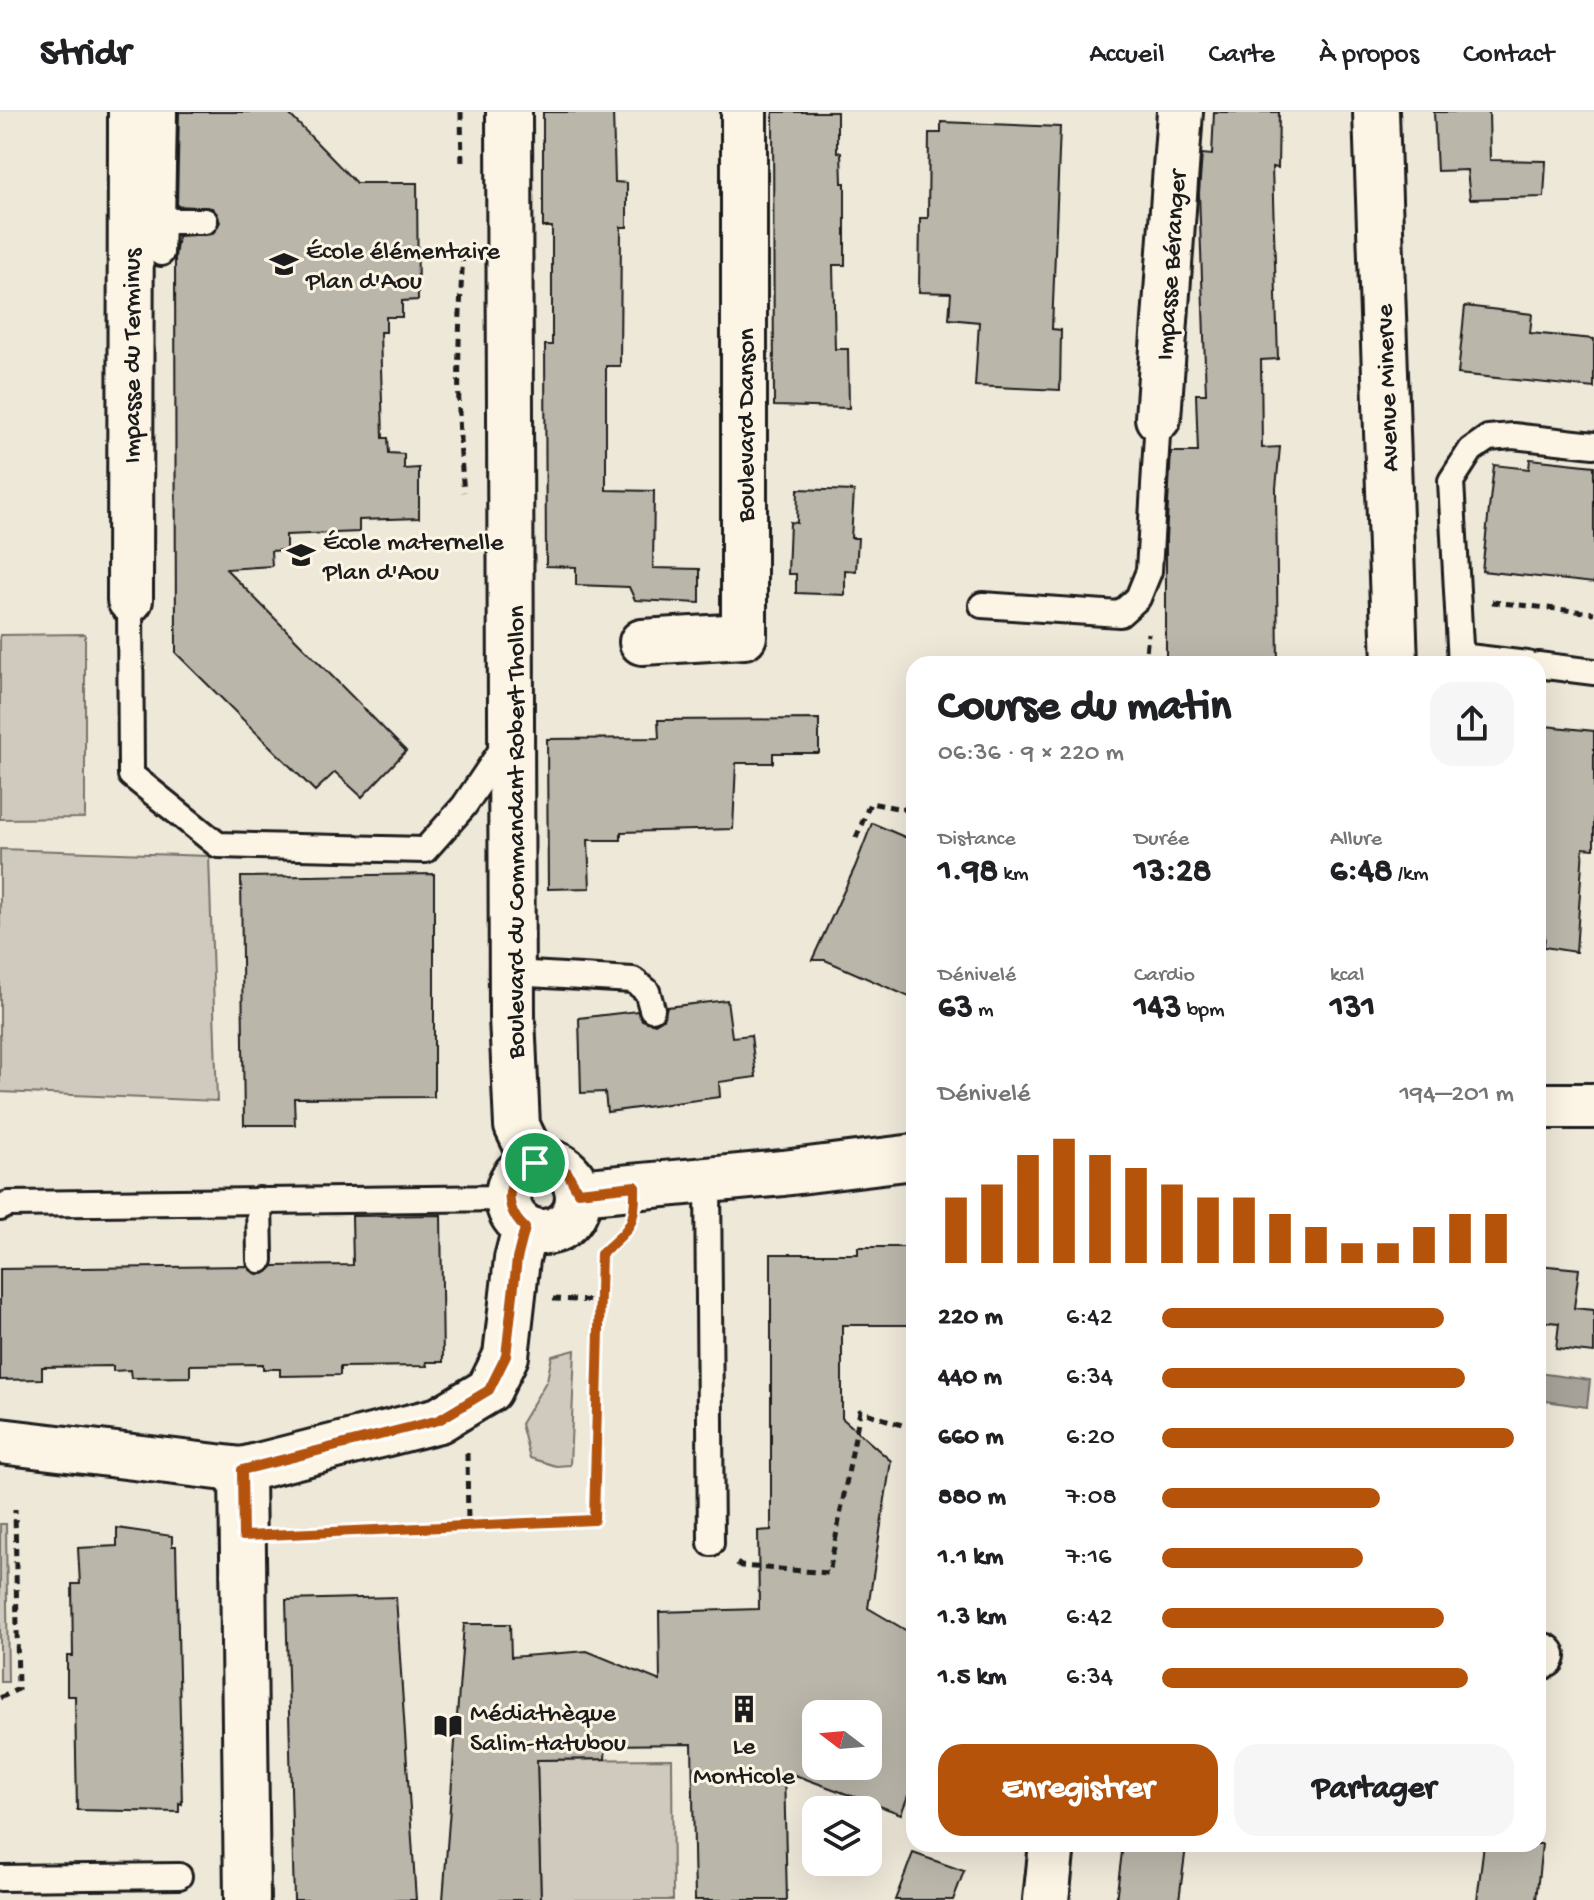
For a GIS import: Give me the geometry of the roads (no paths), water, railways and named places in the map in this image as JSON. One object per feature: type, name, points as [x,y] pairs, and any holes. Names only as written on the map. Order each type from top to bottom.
[{"type":"street","name":"Impasse du Terminus","points":[[130,600],[131,112]]},
{"type":"street","name":"Boulevard du Commandant Robert Thollon","points":[[509,112],[512,973],[517,1126],[535,1163]]},
{"type":"street","name":"Boulevard Danson","points":[[642,642],[744,636],[744,112]]},
{"type":"street","name":"Impasse Béranger","points":[[1158,418],[1180,112]]},
{"type":"street","name":"Avenue Minerve","points":[[1376,112],[1395,656]]},
{"type":"street","points":[[1546,1106],[1594,1106]]},
{"type":"street","points":[[578,1192],[906,1158]]},
{"type":"street","points":[[0,1441],[242,1470],[439,1420],[489,1390],[506,1356],[517,1259],[515,1175],[535,1163],[558,1165],[575,1181],[578,1192],[574,1214],[558,1229],[547,1233],[517,1213]]},
{"type":"street","points":[[242,1470],[247,1900]]},
{"type":"street","points":[[1046,1900],[1051,1852]]},
{"type":"lane","points":[[161,253],[164,112]]},
{"type":"lane","points":[[162,221],[205,221]]},
{"type":"lane","points":[[982,605],[1120,614],[1138,598],[1149,571],[1158,418]]},
{"type":"lane","points":[[1461,656],[1451,481],[1471,450],[1488,438],[1513,436],[1594,445]]},
{"type":"lane","points":[[130,600],[131,775],[218,845],[425,850],[464,806],[513,734]]},
{"type":"lane","points":[[1546,666],[1594,672]]},
{"type":"lane","points":[[512,973],[633,980],[647,991],[652,1009]]},
{"type":"lane","points":[[708,1180],[711,1543]]},
{"type":"lane","points":[[259,1200],[260,1260]]},
{"type":"lane","points":[[0,1208],[8,1204],[259,1200],[517,1213]]},
{"type":"lane","points":[[0,1878],[179,1876]]},
{"type":"place","name":"École élémentaire Plan d'Aou","points":[[284,264]]},
{"type":"place","name":"École maternelle Plan d'Aou","points":[[301,555]]},
{"type":"place","name":"Le Monticole","points":[[744,1709]]},
{"type":"place","name":"Médiathèque Salim-Hatubou","points":[[448,1726]]}]
